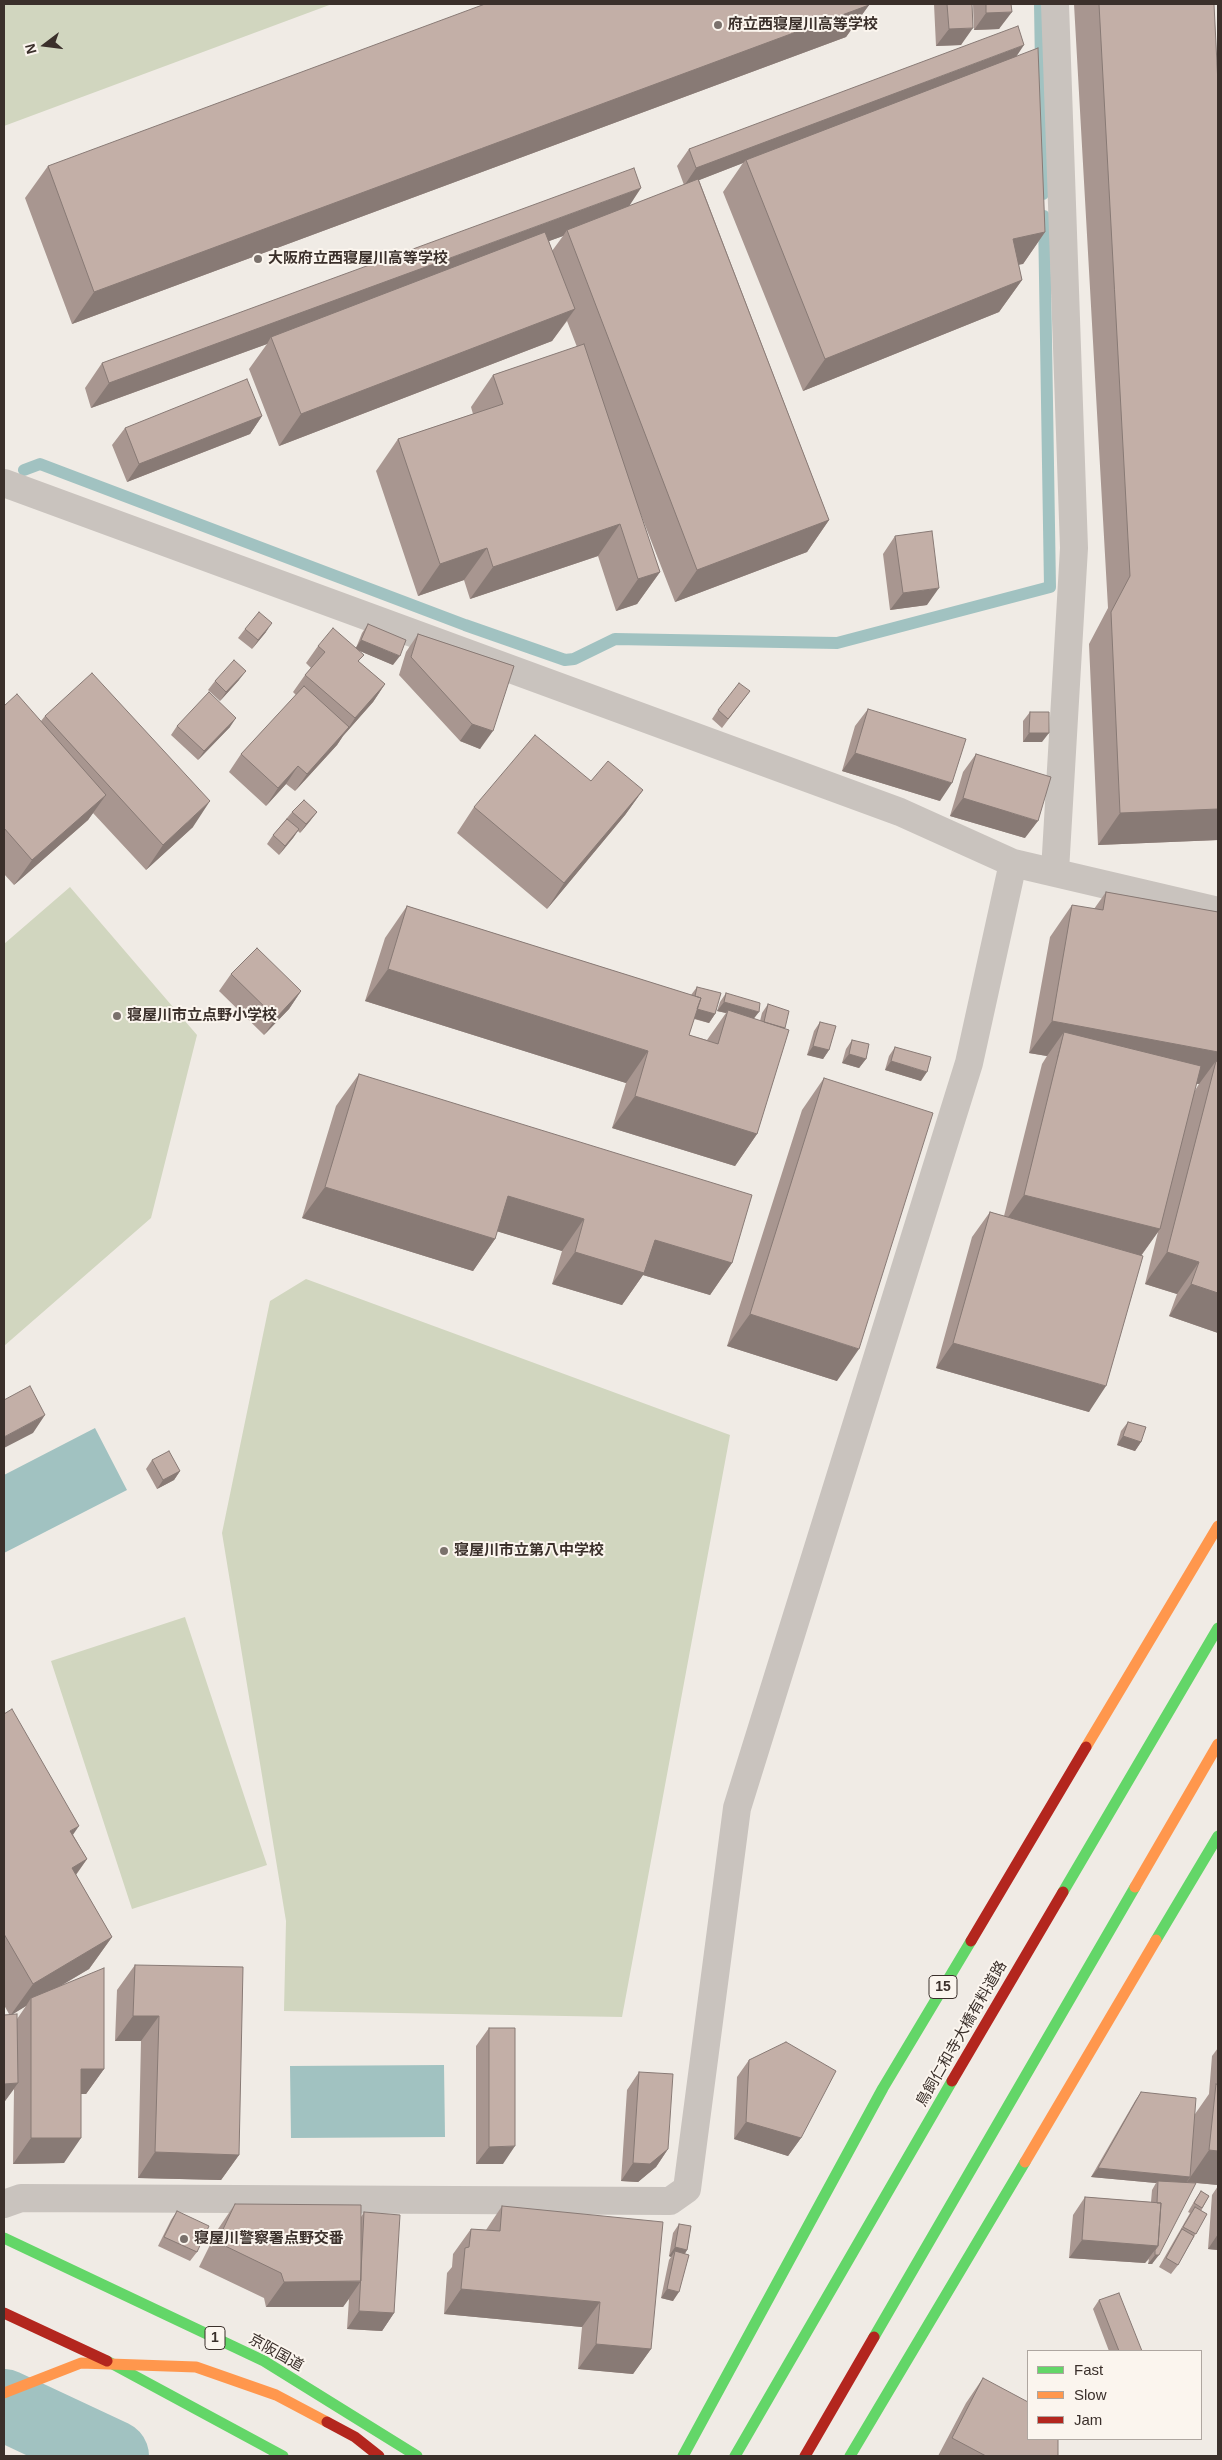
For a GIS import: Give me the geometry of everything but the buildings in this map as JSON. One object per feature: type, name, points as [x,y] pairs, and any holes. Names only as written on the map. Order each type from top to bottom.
[{"type":"main road","name":"15","points":[[682,2456],[883,2088],[1218,1526]]},
{"type":"main road","name":"鳥飼仁和寺大橋有料道路","points":[[735,2456],[1218,1628]]},
{"type":"main road","points":[[805,2456],[1218,1744]]},
{"type":"main road","points":[[850,2456],[1218,1836]]},
{"type":"main road","name":"京阪国道","points":[[4,2238],[264,2361],[417,2456]]},
{"type":"main road","points":[[4,2313],[99,2357],[283,2456]]},
{"type":"main road","points":[[4,2393],[81,2363],[196,2367],[276,2395],[354,2437],[379,2456]]},
{"type":"street","points":[[1055,4],[1074,548],[1055,871]]},
{"type":"street","points":[[4,483],[900,812],[1013,863],[1055,871],[1218,911]]},
{"type":"street","points":[[4,2204],[21,2198],[670,2201],[687,2189],[737,1808],[969,1063],[1013,863]]},
{"type":"green space","points":[[4,4],[332,4],[4,126]]},
{"type":"green space","points":[[70,887],[197,1035],[151,1218],[4,1346],[4,944]]},
{"type":"green space","points":[[306,1279],[730,1435],[622,2017],[284,2011],[286,1921],[222,1533],[270,1301]]},
{"type":"green space","points":[[185,1617],[267,1865],[132,1909],[51,1661]]},
{"type":"water","points":[[95,1428],[127,1490],[4,1553],[4,1475]]},
{"type":"water","points":[[444,2065],[445,2137],[291,2138],[290,2066]]},
{"type":"waterway","points":[[1040,4],[1043,194]]},
{"type":"waterway","points":[[24,470],[40,464],[465,625],[565,660],[574,659],[615,639],[837,643],[1050,587],[1044,216]]},
{"type":"waterway","points":[[4,2405],[113,2456]]},
{"type":"traffic: fast","points":[[1063,1892],[1218,1628]]},
{"type":"traffic: fast","points":[[1156,1940],[1218,1836]]},
{"type":"traffic: fast","points":[[874,2337],[1135,1887]]},
{"type":"traffic: fast","points":[[683,2456],[883,2088],[971,1941]]},
{"type":"traffic: fast","points":[[735,2456],[952,2081]]},
{"type":"traffic: fast","points":[[850,2456],[1025,2162]]},
{"type":"traffic: fast","points":[[4,2238],[264,2361],[417,2456]]},
{"type":"traffic: fast","points":[[107,2361],[283,2456]]},
{"type":"traffic: slow","points":[[1086,1747],[1218,1526]]},
{"type":"traffic: slow","points":[[1135,1887],[1218,1744]]},
{"type":"traffic: slow","points":[[1025,2162],[1156,1940]]},
{"type":"traffic: slow","points":[[4,2393],[81,2363],[196,2367],[276,2395],[327,2422]]},
{"type":"traffic: jam","points":[[971,1941],[1086,1747]]},
{"type":"traffic: jam","points":[[952,2081],[1063,1892]]},
{"type":"traffic: jam","points":[[4,2313],[107,2361]]},
{"type":"traffic: jam","points":[[805,2456],[874,2337]]},
{"type":"traffic: jam","points":[[327,2422],[355,2437],[379,2456]]},
{"type":"place","name":"府立西寝屋川高等学校","points":[[718,25]]},
{"type":"place","name":"大阪府立西寝屋川高等学校","points":[[258,259]]},
{"type":"place","name":"寝屋川市立点野小学校","points":[[117,1016]]},
{"type":"place","name":"寝屋川市立第八中学校","points":[[444,1551]]},
{"type":"place","name":"寝屋川警察署点野交番","points":[[184,2239]]}]
